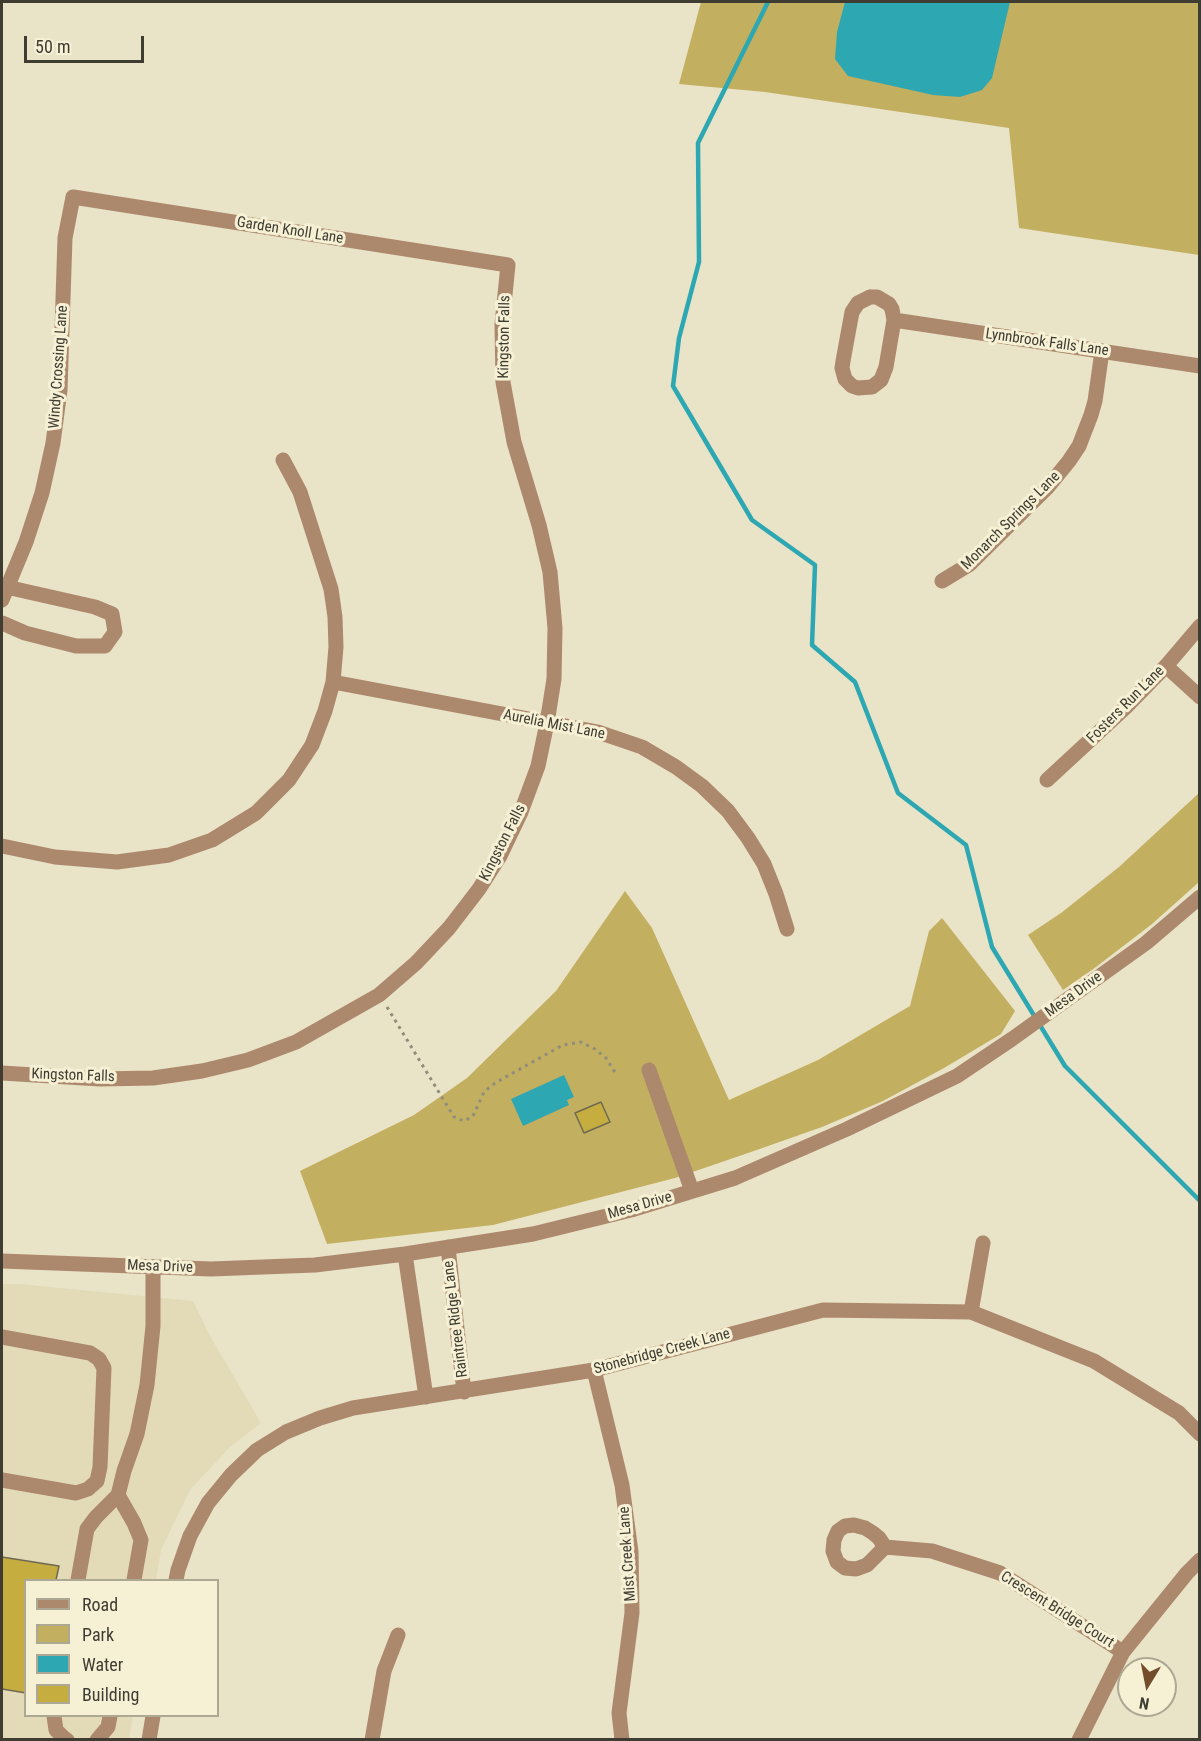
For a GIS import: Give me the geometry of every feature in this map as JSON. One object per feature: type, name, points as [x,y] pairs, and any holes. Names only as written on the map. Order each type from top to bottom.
[{"type":"street","name":"Garden Knoll Lane","points":[[73,197],[508,265]]},
{"type":"street","name":"Windy Crossing Lane","points":[[3,592],[26,542],[42,493],[53,443],[60,390],[65,238],[73,197]]},
{"type":"street","name":"Kingston Falls","points":[[2,1073],[100,1079],[153,1078],[202,1071],[248,1060],[296,1042],[379,995],[416,963],[449,928],[479,889],[500,856],[521,812],[538,766],[554,679],[555,628],[550,572],[539,525],[514,442],[503,382],[502,324],[508,265]]},
{"type":"street","points":[[877,297],[889,304],[894,320],[886,367],[881,380],[865,389],[852,386],[845,379],[842,368],[850,317],[854,307],[864,299],[877,297]]},
{"type":"street","name":"Lynnbrook Falls Lane","points":[[894,320],[1200,366]]},
{"type":"street","name":"Monarch Springs Lane","points":[[942,581],[970,564],[1047,488],[1069,461],[1091,415],[1102,351]]},
{"type":"street","points":[[2,846],[55,857],[117,862],[169,855],[212,840],[256,813],[289,780],[312,745],[325,711],[333,682],[336,647],[331,589],[300,492],[283,460]]},
{"type":"street","points":[[2,623],[25,633],[76,646],[105,646],[115,632],[112,614],[95,608],[3,592]]},
{"type":"street","name":"Fosters Run Lane","points":[[1047,780],[1101,731],[1166,666],[1200,626]]},
{"type":"street","points":[[1166,666],[1200,697]]},
{"type":"street","name":"Aurelia Mist Lane","points":[[333,682],[598,732],[642,747],[702,786],[728,811],[764,864],[787,929]]},
{"type":"street","name":"Mesa Drive","points":[[2,1261],[211,1269],[315,1265],[405,1254],[533,1233],[631,1210],[735,1178],[847,1129],[957,1076],[1012,1040],[1146,943],[1200,897]]},
{"type":"street","points":[[649,1070],[692,1191]]},
{"type":"street","points":[[971,1312],[983,1243]]},
{"type":"street","name":"Raintree Ridge Lane","points":[[448,1247],[464,1392]]},
{"type":"street","points":[[405,1254],[426,1397]]},
{"type":"street","points":[[78,1579],[87,1529],[118,1495],[137,1434],[147,1384],[153,1326],[153,1267]]},
{"type":"street","name":"Stonebridge Creek Lane","points":[[176,1579],[190,1536],[208,1503],[231,1475],[257,1450],[286,1432],[353,1408],[594,1370],[823,1310],[971,1312],[1094,1361],[1179,1413],[1200,1434]]},
{"type":"street","points":[[2,1337],[90,1353],[99,1359],[104,1368],[100,1467],[97,1481],[88,1489],[75,1493],[2,1480]]},
{"type":"street","name":"Mist Creek Lane","points":[[594,1370],[622,1485],[631,1552],[632,1614],[619,1713],[622,1740]]},
{"type":"street","points":[[118,1495],[134,1522],[141,1540],[134,1579]]},
{"type":"street","name":"Crescent Bridge Court","points":[[885,1547],[932,1551],[1000,1573],[1123,1652]]},
{"type":"street","points":[[1079,1740],[1123,1652],[1200,1560]]},
{"type":"street","points":[[372,1740],[384,1671],[398,1635]]},
{"type":"street","points":[[54,1717],[56,1730],[67,1740]]},
{"type":"street","points":[[97,1740],[108,1727],[110,1717]]},
{"type":"street","points":[[149,1740],[153,1717]]},
{"type":"path","points":[[379,995],[454,1117],[464,1121],[473,1116],[484,1092],[490,1087],[563,1045],[581,1042],[595,1049],[606,1058],[616,1074]]},
{"type":"shaded area","points":[[2,1284],[193,1301],[210,1336],[261,1423],[230,1447],[190,1490],[161,1550],[156,1579],[24,1579],[24,1717],[133,1717],[129,1739],[2,1739]]},
{"type":"green space","points":[[701,2],[1199,2],[1199,255],[1019,228],[1009,128],[765,92],[679,84]]},
{"type":"green space","points":[[1199,793],[1199,882],[1152,924],[1063,990],[1028,935],[1061,913],[1119,867]]},
{"type":"green space","points":[[625,891],[652,928],[729,1100],[818,1060],[910,1006],[929,931],[942,918],[1015,1011],[1001,1034],[883,1101],[822,1127],[675,1178],[493,1225],[327,1244],[300,1171],[414,1115],[467,1078],[556,991]]},
{"type":"water","points":[[845,2],[1010,2],[992,78],[982,90],[960,97],[933,95],[848,76],[835,59],[837,32]]},
{"type":"water","points":[[564,1075],[574,1097],[567,1100],[569,1105],[523,1126],[511,1099]]},
{"type":"building","points":[[601,1102],[610,1122],[584,1133],[575,1113]]},
{"type":"building","points":[[2,1557],[59,1566],[56,1579],[24,1579],[24,1693],[2,1689]]},
{"type":"waterway","points":[[768,2],[698,143],[699,262],[679,338],[673,386],[752,520],[815,565],[812,645],[855,682],[898,793],[966,845],[992,947],[1065,1066],[1200,1201]]}]
